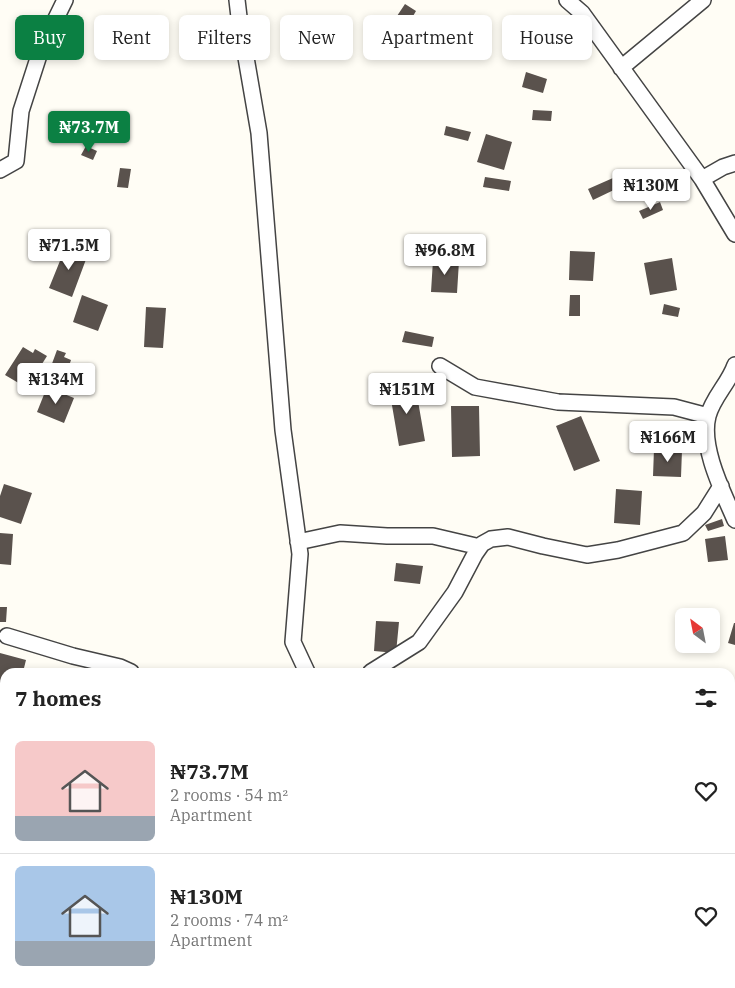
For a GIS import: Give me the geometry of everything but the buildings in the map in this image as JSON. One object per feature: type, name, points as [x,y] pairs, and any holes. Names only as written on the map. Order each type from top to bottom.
[{"type":"street","points":[[0,170],[16,161],[21,111],[41,49],[65,0]]},
{"type":"street","points":[[237,0],[238,17],[259,133],[282,430],[300,554],[293,642],[305,668]]},
{"type":"street","points":[[567,0],[582,14],[702,179],[735,234]]},
{"type":"street","points":[[622,68],[703,0]]},
{"type":"street","points":[[702,179],[723,167],[735,163]]},
{"type":"street","points":[[735,364],[708,416],[707,431],[709,449],[735,520]]},
{"type":"street","points":[[440,366],[475,387],[558,402],[674,406],[708,416]]},
{"type":"street","points":[[377,668],[419,642],[456,592],[475,554],[480,547],[491,539],[508,537],[587,555],[618,550],[683,533],[704,513],[721,486]]},
{"type":"street","points":[[298,542],[340,533],[434,536],[480,547]]},
{"type":"street","points":[[7,636],[120,668]]}]
